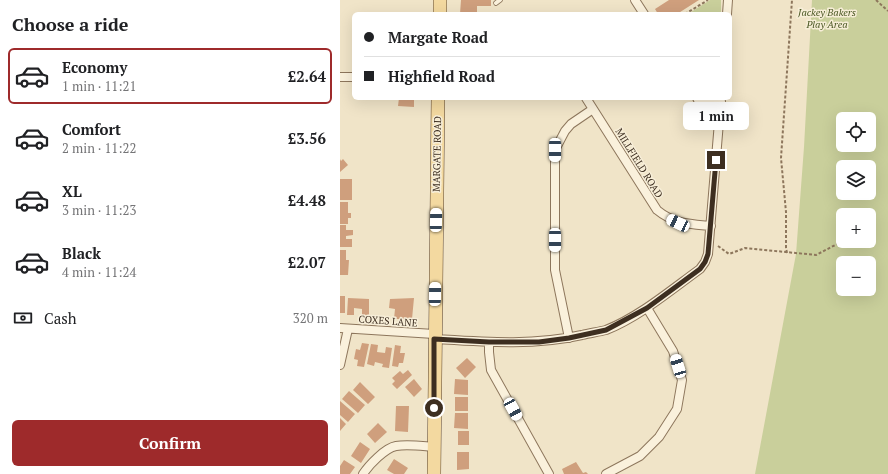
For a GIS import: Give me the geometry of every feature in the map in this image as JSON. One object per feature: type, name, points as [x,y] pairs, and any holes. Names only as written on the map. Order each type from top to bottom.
[{"type":"main road","points":[[440,0],[440,12]]},
{"type":"main road","name":"MARGATE ROAD","points":[[434,474],[434,337],[438,100]]},
{"type":"street","points":[[635,0],[643,12]]},
{"type":"street","points":[[727,12],[728,0]]},
{"type":"street","points":[[340,77],[352,77]]},
{"type":"street","name":"MILLFIELD ROAD","points":[[587,100],[656,210],[663,216],[678,223],[711,226]]},
{"type":"street","points":[[698,100],[721,100]]},
{"type":"street","name":"COXES LANE","points":[[344,328],[489,342],[539,342],[569,338],[606,330],[647,308],[700,269],[708,254],[721,100]]},
{"type":"street","points":[[569,338],[555,270],[555,150],[565,131],[571,124],[593,109]]},
{"type":"street","points":[[606,474],[640,456],[659,437],[677,409],[682,380],[673,351],[647,308]]},
{"type":"street","points":[[340,365],[344,328]]},
{"type":"street","points":[[489,342],[491,370],[549,474]]},
{"type":"street","points":[[363,474],[369,465],[395,446],[434,447]]},
{"type":"lane","points":[[496,3],[500,0]]},
{"type":"path","points":[[688,12],[708,0]]},
{"type":"path","points":[[787,253],[786,212],[781,158],[792,0]]},
{"type":"path","points":[[876,0],[888,11]]},
{"type":"path","points":[[710,241],[729,254],[745,248],[816,255],[836,245]]},
{"type":"green space","points":[[710,0],[721,0],[721,12],[691,12]]},
{"type":"green space","name":"Jackey Bakers Play Area","points":[[812,0],[888,0],[888,474],[755,474],[796,254],[804,147]]},
{"type":"building","points":[[461,0],[491,0],[491,6],[477,6],[477,12],[460,12]]},
{"type":"building","points":[[669,0],[699,0],[680,12],[657,12],[655,9]]},
{"type":"building","points":[[399,100],[414,100],[414,107],[398,106]]},
{"type":"building","points":[[340,159],[341,161],[343,159],[348,165],[340,172]]},
{"type":"building","points":[[340,179],[352,179],[352,200],[340,200]]},
{"type":"building","points":[[340,202],[348,202],[348,213],[351,213],[351,218],[348,218],[348,224],[340,224]]},
{"type":"building","points":[[340,225],[346,225],[346,230],[353,230],[353,235],[346,236],[346,239],[352,239],[352,247],[340,247]]},
{"type":"building","points":[[340,250],[346,250],[346,260],[349,260],[348,275],[340,275]]},
{"type":"building","points":[[340,296],[345,296],[345,313],[340,313]]},
{"type":"building","points":[[348,298],[369,299],[369,316],[362,316],[362,309],[354,308],[354,315],[347,315]]},
{"type":"building","points":[[414,298],[412,319],[394,319],[395,309],[389,308],[390,299]]},
{"type":"building","points":[[362,343],[369,344],[364,367],[357,366],[358,360],[354,359],[356,349],[360,350]]},
{"type":"building","points":[[371,344],[378,345],[377,352],[385,353],[386,347],[392,348],[389,368],[382,367],[383,364],[375,362],[374,366],[367,364]]},
{"type":"building","points":[[395,345],[401,346],[400,353],[405,353],[403,363],[399,363],[398,367],[392,366]]},
{"type":"building","points":[[467,358],[476,367],[465,378],[456,368]]},
{"type":"building","points":[[408,370],[412,375],[397,389],[392,384],[395,381],[392,378],[400,371],[403,374]]},
{"type":"building","points":[[414,379],[422,389],[414,397],[405,387]]},
{"type":"building","points":[[455,379],[468,380],[468,395],[454,394]]},
{"type":"building","points":[[360,382],[375,397],[368,404],[353,390]]},
{"type":"building","points":[[349,391],[365,405],[358,413],[342,399]]},
{"type":"building","points":[[455,397],[468,397],[468,411],[455,411]]},
{"type":"building","points":[[340,401],[355,414],[348,422],[340,415]]},
{"type":"building","points":[[396,406],[409,406],[408,432],[395,431]]},
{"type":"building","points":[[455,413],[468,413],[468,429],[454,428]]},
{"type":"building","points":[[340,418],[346,424],[340,431]]},
{"type":"building","points":[[378,423],[387,432],[375,443],[367,434]]},
{"type":"building","points":[[458,431],[469,431],[469,445],[458,445]]},
{"type":"building","points":[[360,442],[370,449],[361,463],[351,456]]},
{"type":"building","points":[[457,452],[469,452],[469,469],[457,470]]},
{"type":"building","points":[[394,459],[408,468],[404,474],[394,474],[387,470]]},
{"type":"building","points":[[344,460],[355,467],[350,474],[340,474],[340,466]]},
{"type":"building","points":[[576,462],[583,473],[586,472],[588,474],[564,474],[562,469]]},
{"type":"route","points":[[434,408],[434,339],[489,342],[539,342],[569,338],[606,330],[647,308],[700,269],[708,254],[716,160]]}]
